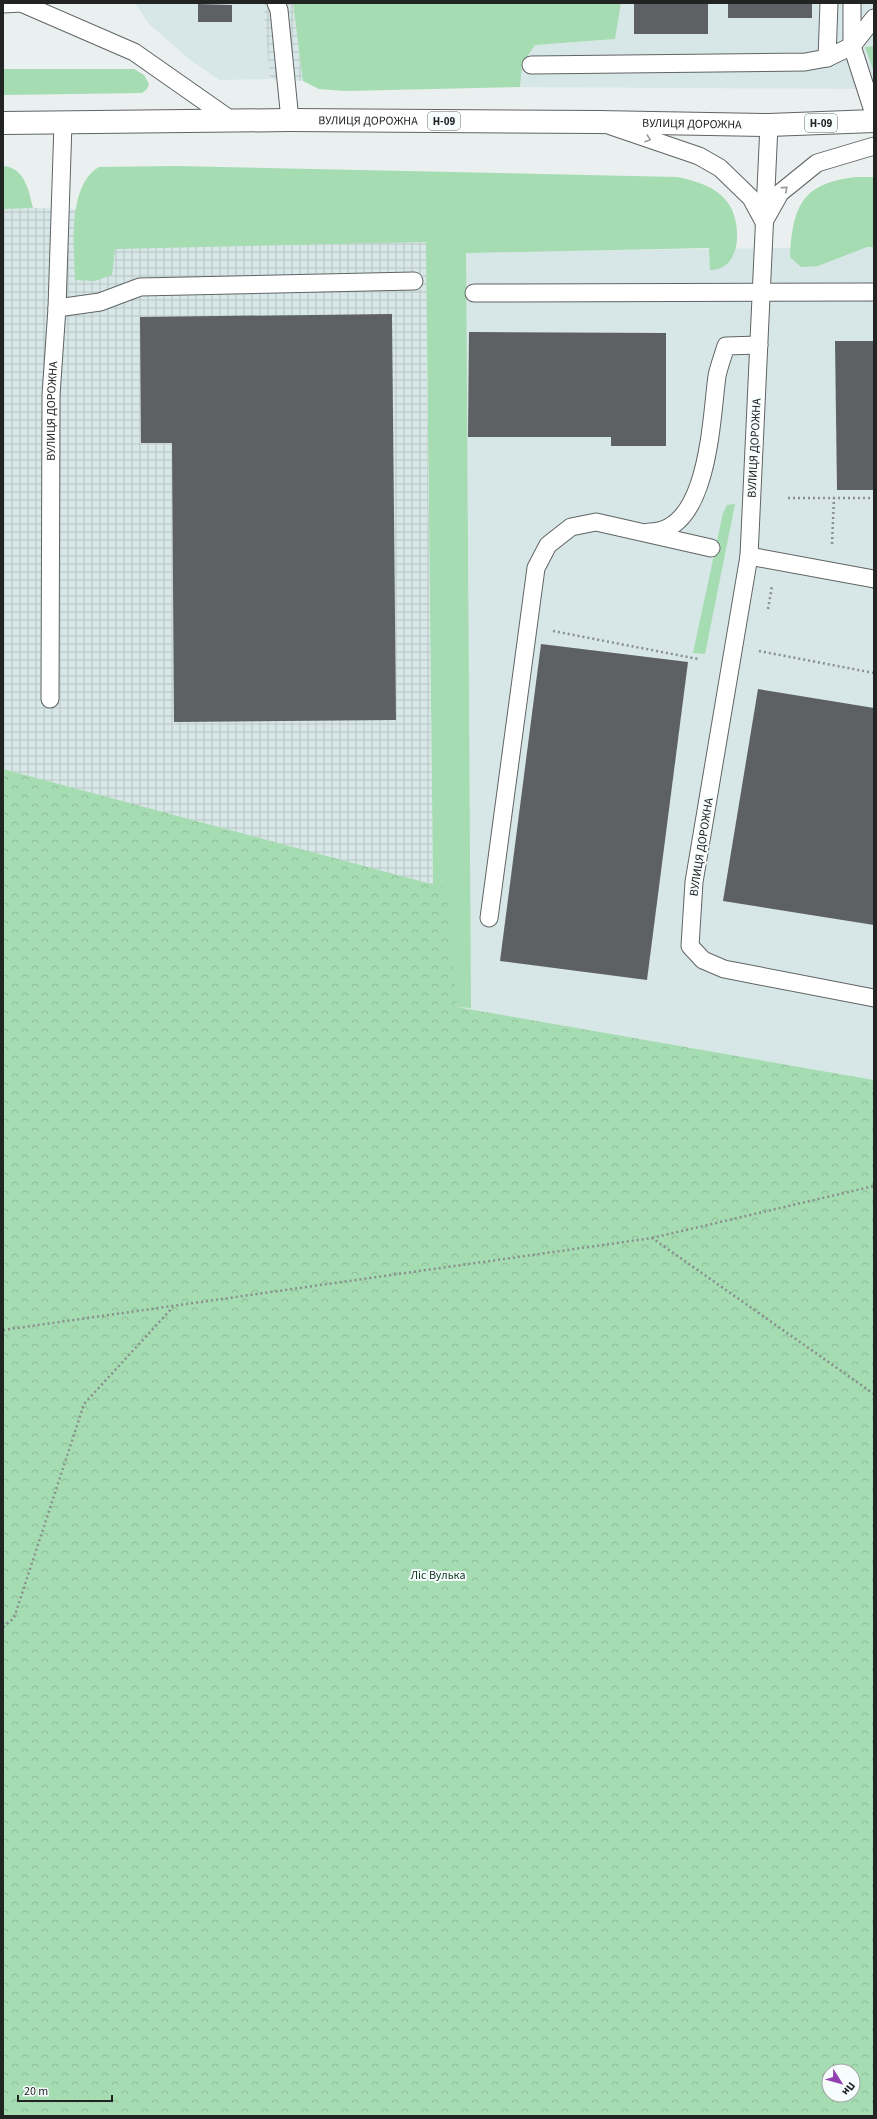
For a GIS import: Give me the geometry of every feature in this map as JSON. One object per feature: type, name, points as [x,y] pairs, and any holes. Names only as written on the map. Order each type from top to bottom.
[{"type":"main road","name":"ВУЛИЦЯ ДОРОЖНА","points":[[3,123],[234,122],[290,120],[598,122],[768,125],[874,122]]},
{"type":"lane","points":[[276,3],[279,10],[290,120]]},
{"type":"lane","points":[[828,58],[829,3]]},
{"type":"lane","points":[[852,3],[852,46],[874,114]]},
{"type":"lane","points":[[3,4],[21,4],[134,52],[234,122]]},
{"type":"lane","points":[[531,65],[805,62],[828,58],[852,46],[874,18]]},
{"type":"lane","points":[[598,122],[699,156],[720,168],[751,198],[764,222]]},
{"type":"lane","name":"ВУЛИЦЯ ДОРОЖНА","points":[[50,699],[51,395],[57,308],[63,123]]},
{"type":"lane","name":"ВУЛИЦЯ ДОРОЖНА","points":[[768,125],[750,556],[694,882],[690,946],[702,960],[724,969],[874,998]]},
{"type":"lane","points":[[764,222],[780,193],[817,163],[874,146]]},
{"type":"lane","points":[[57,308],[100,302],[140,287],[414,281]]},
{"type":"lane","points":[[474,293],[874,292]]},
{"type":"lane","points":[[637,532],[660,532],[679,521],[697,494],[705,462],[718,373],[726,346],[759,345]]},
{"type":"lane","points":[[489,918],[536,568],[548,545],[571,527],[596,522],[711,548]]},
{"type":"lane","points":[[750,556],[874,578]]},
{"type":"lane","points":[[837,572],[874,569]]},
{"type":"path","points":[[788,498],[874,498]]},
{"type":"path","points":[[832,544],[834,498]]},
{"type":"path","points":[[766,614],[773,585]]},
{"type":"path","points":[[528,626],[698,659]]},
{"type":"path","points":[[757,657],[760,644]]},
{"type":"path","points":[[759,651],[874,673]]},
{"type":"path","points":[[3,1330],[652,1238],[874,1186]]},
{"type":"path","points":[[652,1238],[874,1394]]},
{"type":"path","points":[[3,1627],[14,1618],[84,1404],[174,1306]]},
{"type":"shaded area","points":[[135,3],[263,3],[270,79],[219,80],[189,59],[149,24]]},
{"type":"shaded area","points":[[263,3],[293,3],[303,81],[270,79]]},
{"type":"shaded area","points":[[621,3],[874,3],[874,46],[866,47],[874,72],[874,89],[520,87],[522,64],[535,45],[615,39]]},
{"type":"shaded area","points":[[33,208],[427,218],[427,356],[433,885],[3,769],[3,209]]},
{"type":"shaded area","points":[[874,247],[874,1080],[457,1007],[466,252]]},
{"type":"green space","points":[[293,3],[621,3],[615,39],[535,45],[522,64],[520,87],[344,91],[319,89],[303,81]]},
{"type":"green space","points":[[874,46],[874,72],[865,47]]},
{"type":"green space","points":[[3,69],[134,69],[144,75],[149,84],[147,89],[142,93],[3,95]]},
{"type":"green space","points":[[3,166],[10,167],[16,171],[25,181],[33,208],[3,209]]},
{"type":"green space","points":[[176,166],[677,177],[699,183],[720,194],[730,206],[734,215],[737,235],[733,255],[728,263],[720,268],[710,270],[709,248],[466,253],[471,1008],[457,1007],[433,885],[426,242],[115,249],[112,275],[95,281],[75,280],[74,235],[77,202],[82,188],[89,176],[99,167]]},
{"type":"green space","points":[[857,177],[874,177],[874,247],[867,247],[818,266],[801,267],[790,257],[794,223],[798,210],[804,200],[812,191],[824,185],[838,180]]},
{"type":"green space","points":[[735,504],[705,654],[693,653],[723,513],[727,505]]},
{"type":"green space","name":"Ліс Вулька","points":[[3,769],[446,888],[457,1007],[874,1080],[874,2116],[3,2116]]},
{"type":"building","points":[[634,3],[708,3],[708,34],[634,34]]},
{"type":"building","points":[[728,3],[812,3],[812,18],[728,18]]},
{"type":"building","points":[[198,4],[232,5],[232,22],[198,22]]},
{"type":"building","points":[[392,314],[396,720],[174,722],[172,443],[141,443],[140,317]]},
{"type":"building","points":[[469,332],[666,333],[666,446],[611,446],[611,437],[468,437]]},
{"type":"building","points":[[835,341],[874,341],[874,490],[837,490]]},
{"type":"building","points":[[541,644],[688,662],[647,980],[500,961]]},
{"type":"building","points":[[758,689],[874,708],[874,925],[723,901]]}]
